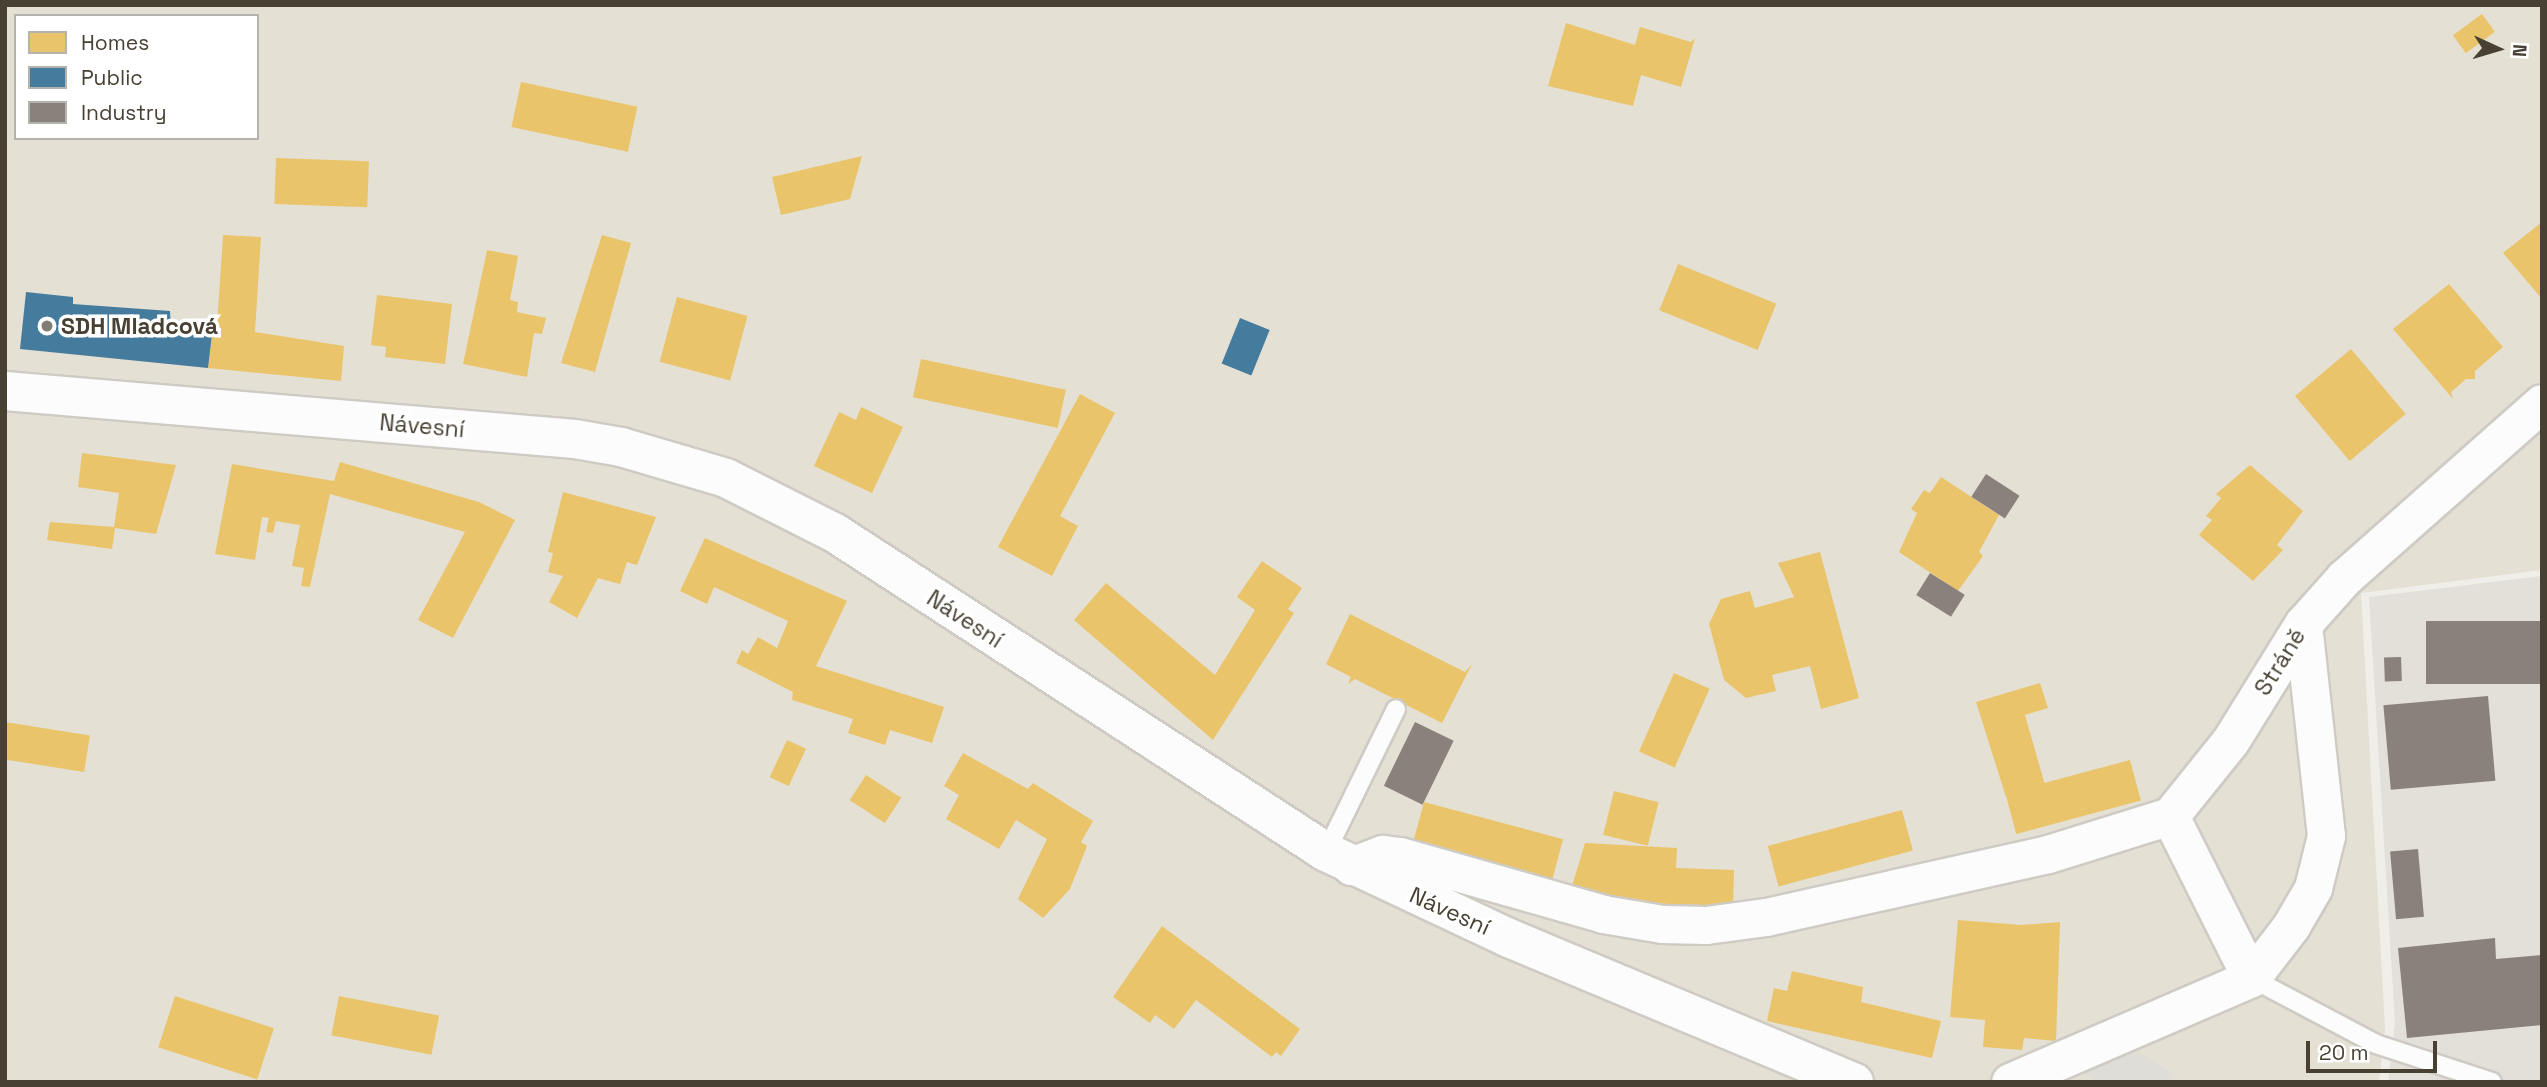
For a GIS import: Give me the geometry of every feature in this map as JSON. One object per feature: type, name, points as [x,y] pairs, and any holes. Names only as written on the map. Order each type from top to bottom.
[{"type":"street","name":"Návesní","points":[[5,391],[575,439],[621,447],[726,478],[835,533],[1338,859],[1509,938],[1854,1082]]},
{"type":"street","name":"Stráně","points":[[2170,817],[2231,740],[2303,624],[2344,578],[2542,402]]},
{"type":"street","points":[[2010,1082],[2251,978],[2270,957],[2313,888],[2326,835],[2303,624]]},
{"type":"street","points":[[1338,859],[1383,854],[1400,856],[1603,914],[1662,924],[1706,925],[1766,917],[2048,854],[2170,817],[2251,978]]},
{"type":"lane","points":[[1338,859],[1396,709]]},
{"type":"lane","points":[[2251,978],[2376,1044],[2492,1082]]},
{"type":"shaded area","points":[[5,5],[2542,5],[2542,570],[2361,593],[2385,1028],[2379,1082],[5,1082]]},
{"type":"shaded area","points":[[2542,576],[2542,1082],[2388,1082],[2395,1023],[2369,597]]},
{"type":"shaded area","points":[[2112,1037],[2175,1074],[2169,1082],[2099,1082],[2062,1060]]},
{"type":"building: Homes","points":[[2482,14],[2495,32],[2466,53],[2453,35]]},
{"type":"building: Homes","points":[[1566,23],[1635,45],[1640,27],[1691,42],[1695,38],[1681,87],[1641,75],[1633,106],[1548,86]]},
{"type":"building: Homes","points":[[521,82],[637,107],[628,152],[511,127]]},
{"type":"building: Homes","points":[[862,156],[850,199],[781,215],[772,177]]},
{"type":"building: Homes","points":[[276,158],[369,161],[367,207],[274,204]]},
{"type":"building: Homes","points":[[2542,222],[2542,299],[2503,253]]},
{"type":"building: Homes","points":[[223,235],[261,237],[255,332],[344,346],[341,381],[208,368],[213,326],[217,326]]},
{"type":"building: Homes","points":[[602,235],[631,243],[595,372],[561,363]]},
{"type":"building: Homes","points":[[487,250],[518,256],[510,300],[518,302],[517,312],[546,318],[542,334],[534,333],[527,377],[463,364]]},
{"type":"building: Homes","points":[[1678,264],[1776,304],[1758,350],[1659,310]]},
{"type":"building: Homes","points":[[2449,284],[2503,347],[2475,371],[2475,379],[2466,379],[2451,392],[2453,399],[2393,329]]},
{"type":"building: Homes","points":[[377,295],[452,304],[445,364],[385,357],[386,347],[371,345]]},
{"type":"building: Homes","points":[[677,297],[748,316],[730,381],[660,362]]},
{"type":"building: Homes","points":[[2351,349],[2406,414],[2350,461],[2295,396]]},
{"type":"building: Homes","points":[[921,359],[1066,390],[1058,428],[913,397]]},
{"type":"building: Homes","points":[[1080,394],[1115,413],[1060,516],[1078,526],[1052,576],[998,547]]},
{"type":"building: Homes","points":[[861,407],[903,427],[872,493],[814,466],[839,412],[856,420]]},
{"type":"building: Homes","points":[[82,453],[176,465],[156,534],[115,528],[112,549],[47,540],[50,522],[114,527],[119,493],[78,487]]},
{"type":"building: Homes","points":[[340,462],[479,502],[515,520],[453,638],[418,620],[465,532],[330,494],[310,587],[301,586],[304,568],[292,566],[300,525],[276,521],[273,533],[266,532],[269,518],[262,517],[255,560],[215,554],[232,464],[334,481]]},
{"type":"building: Homes","points":[[2250,465],[2303,511],[2277,545],[2283,550],[2253,581],[2199,535],[2212,520],[2206,516],[2221,498],[2216,494]]},
{"type":"building: Homes","points":[[1941,477],[1999,515],[1979,552],[1983,556],[1958,591],[1899,552],[1917,513],[1911,509],[1924,490],[1930,493]]},
{"type":"building: Homes","points":[[563,492],[656,517],[637,565],[627,562],[620,584],[598,578],[577,618],[549,602],[563,576],[548,572],[553,553],[548,552]]},
{"type":"building: Homes","points":[[705,538],[847,601],[816,666],[944,707],[932,743],[890,730],[885,745],[848,733],[853,719],[792,700],[793,692],[736,663],[742,650],[748,654],[758,637],[777,648],[788,621],[714,587],[707,604],[680,591]]},
{"type":"building: Homes","points":[[1820,552],[1859,698],[1821,709],[1810,666],[1772,675],[1776,691],[1746,698],[1724,680],[1709,624],[1721,599],[1750,591],[1755,608],[1794,597],[1778,563]]},
{"type":"building: Homes","points":[[1262,561],[1302,588],[1288,609],[1294,613],[1213,740],[1074,620],[1106,583],[1215,675],[1255,610],[1237,597]]},
{"type":"building: Homes","points":[[1350,614],[1465,672],[1472,664],[1442,723],[1355,679],[1348,684],[1351,677],[1326,664]]},
{"type":"building: Homes","points":[[1674,673],[1710,689],[1675,767],[1639,752]]},
{"type":"building: Homes","points":[[2040,683],[2048,708],[2025,715],[2045,785],[2006,797],[1976,702]]},
{"type":"building: Homes","points":[[5,722],[90,735],[84,772],[5,759]]},
{"type":"building: Homes","points":[[787,740],[806,749],[789,786],[770,777]]},
{"type":"building: Homes","points":[[963,753],[1028,789],[1033,783],[1093,821],[1081,842],[1087,846],[1070,889],[1043,918],[1018,899],[1047,839],[1016,820],[999,849],[946,819],[959,795],[944,786]]},
{"type":"building: Homes","points":[[2130,760],[2141,801],[2016,834],[2005,793]]},
{"type":"building: Homes","points":[[866,775],[901,798],[885,823],[850,800]]},
{"type":"building: Homes","points":[[1614,791],[1659,802],[1648,846],[1603,835]]},
{"type":"building: Homes","points":[[1424,802],[1563,839],[1552,879],[1413,842]]},
{"type":"building: Homes","points":[[1902,810],[1913,851],[1779,887],[1768,846]]},
{"type":"building: Homes","points":[[1585,843],[1677,848],[1676,868],[1734,870],[1733,907],[1627,902],[1572,886]]},
{"type":"building: Homes","points":[[1958,920],[2021,925],[2060,922],[2056,1041],[2024,1038],[2022,1050],[1983,1047],[1985,1020],[1950,1017]]},
{"type":"building: Homes","points":[[1162,926],[1300,1029],[1281,1056],[1276,1052],[1272,1057],[1196,1000],[1174,1029],[1155,1015],[1150,1023],[1113,997]]},
{"type":"building: Homes","points":[[1792,971],[1863,987],[1861,1002],[1941,1021],[1932,1058],[1767,1021],[1774,988],[1787,991]]},
{"type":"building: Homes","points":[[175,996],[274,1028],[257,1079],[158,1047]]},
{"type":"building: Homes","points":[[339,996],[439,1015],[431,1055],[331,1035]]},
{"type":"building: Public","points":[[26,292],[73,297],[73,304],[170,311],[171,329],[182,329],[182,323],[213,326],[208,368],[20,349]]},
{"type":"building: Public","points":[[1240,318],[1270,330],[1251,375],[1222,363]]},
{"type":"building: Industry","points":[[1986,474],[2020,496],[2005,518],[1971,497]]},
{"type":"building: Industry","points":[[1930,573],[1965,595],[1951,617],[1916,595]]},
{"type":"building: Industry","points":[[2426,621],[2542,621],[2542,684],[2426,684]]},
{"type":"building: Industry","points":[[2401,657],[2402,681],[2385,682],[2384,658]]},
{"type":"building: Industry","points":[[2488,696],[2495,781],[2391,790],[2383,705]]},
{"type":"building: Industry","points":[[1415,722],[1454,741],[1423,805],[1384,786]]},
{"type":"building: Industry","points":[[2418,849],[2424,917],[2396,919],[2390,851]]},
{"type":"building: Industry","points":[[2495,938],[2496,959],[2542,955],[2542,1025],[2407,1038],[2398,948]]},
{"type":"place","name":"SDH Mladcová","points":[[47,326]]}]
